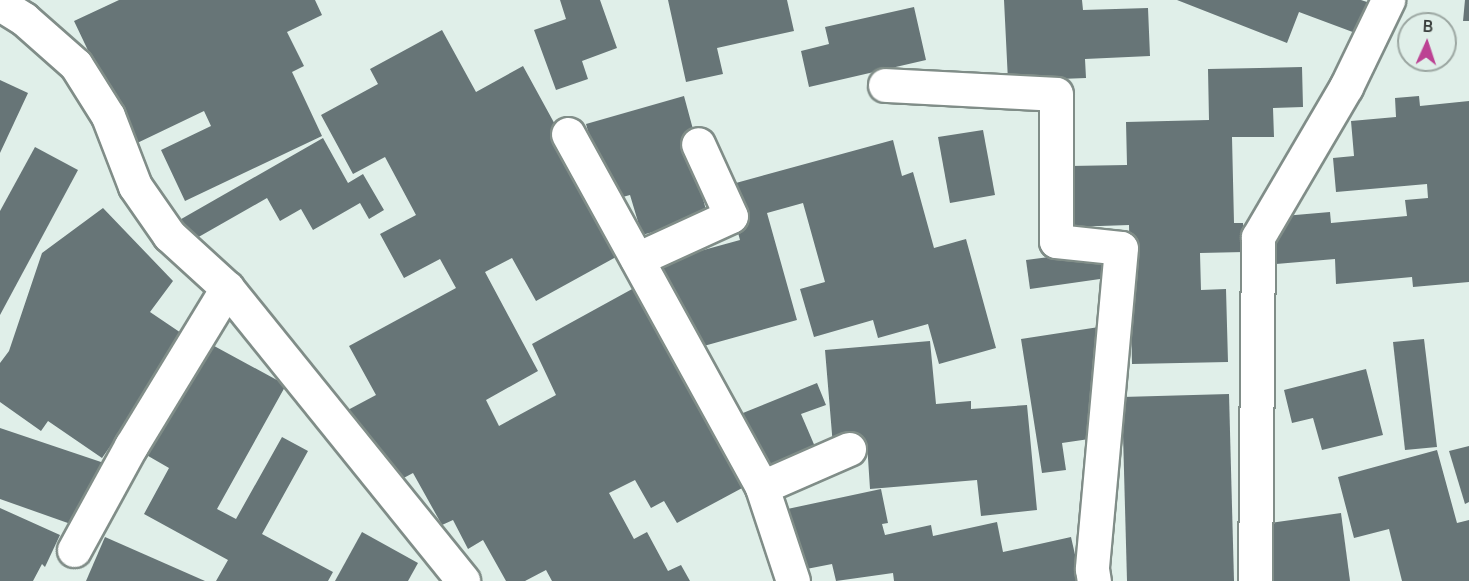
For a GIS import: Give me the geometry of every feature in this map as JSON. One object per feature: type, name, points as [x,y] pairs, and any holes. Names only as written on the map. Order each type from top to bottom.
[{"type":"street","points":[[1255,581],[1258,237],[1346,87],[1388,0]]},
{"type":"street","points":[[21,8],[76,64],[108,116],[135,186],[169,235],[226,288],[463,581]]},
{"type":"street","points":[[885,85],[1056,94],[1056,241],[1121,248],[1092,569],[1094,581]]},
{"type":"street","points":[[568,134],[762,487],[793,581]]},
{"type":"street","points":[[637,259],[731,216],[698,144]]},
{"type":"street","points":[[74,550],[131,446],[226,288]]},
{"type":"street","points":[[762,487],[849,449]]},
{"type":"building","points":[[119,0],[315,0],[322,15],[287,32],[304,66],[292,72],[322,136],[185,201],[161,150],[211,126],[204,111],[133,145],[74,21]]},
{"type":"building","points":[[560,0],[600,0],[617,48],[582,61],[588,79],[556,90],[534,30],[566,19]]},
{"type":"building","points":[[668,0],[787,0],[794,31],[717,48],[723,74],[686,82]]},
{"type":"building","points":[[1004,0],[1082,0],[1083,10],[1148,8],[1150,56],[1085,59],[1086,78],[1008,81]]},
{"type":"building","points":[[1177,0],[1361,0],[1370,3],[1358,34],[1299,12],[1287,43]]},
{"type":"building","points":[[1465,0],[1469,0],[1469,21],[1463,21]]},
{"type":"building","points":[[914,7],[926,60],[809,87],[801,51],[829,44],[825,27]]},
{"type":"building","points":[[442,30],[476,92],[523,66],[598,203],[589,207],[616,257],[536,301],[512,258],[485,272],[538,371],[486,400],[499,426],[556,395],[532,344],[634,288],[744,487],[677,523],[664,501],[651,508],[635,480],[609,493],[634,539],[647,532],[668,571],[681,565],[690,581],[552,581],[546,570],[525,581],[506,581],[483,540],[468,549],[453,520],[442,525],[413,473],[398,481],[384,455],[373,460],[346,411],[376,395],[349,346],[456,288],[440,259],[404,278],[380,234],[416,215],[385,157],[353,174],[321,115],[378,84],[370,69]]},
{"type":"building","points":[[1302,67],[1303,107],[1273,108],[1274,137],[1232,137],[1234,223],[1243,223],[1244,252],[1200,253],[1201,290],[1226,289],[1228,362],[1132,364],[1129,225],[1071,227],[1070,166],[1127,165],[1126,122],[1209,120],[1208,69]]},
{"type":"building","points":[[0,80],[28,93],[0,153]]},
{"type":"building","points":[[684,96],[694,133],[697,177],[708,217],[642,235],[630,195],[608,201],[586,124]]},
{"type":"building","points":[[1419,96],[1420,106],[1469,101],[1469,282],[1413,287],[1412,277],[1336,284],[1335,259],[1276,264],[1272,217],[1330,212],[1331,223],[1407,216],[1405,200],[1428,198],[1427,184],[1336,192],[1333,158],[1354,156],[1351,121],[1396,117],[1395,98]]},
{"type":"building","points":[[983,130],[995,195],[950,203],[938,137]]},
{"type":"building","points":[[323,138],[348,183],[363,174],[384,210],[369,219],[360,203],[313,230],[301,209],[280,221],[267,198],[188,243],[176,222]]},
{"type":"building","points":[[893,140],[902,176],[913,172],[934,248],[966,239],[996,348],[939,364],[928,324],[878,338],[873,320],[814,337],[800,289],[825,282],[803,203],[767,213],[797,320],[693,349],[674,312],[660,262],[740,240],[725,186]]},
{"type":"building","points":[[35,147],[78,170],[0,315],[0,211]]},
{"type":"building","points":[[103,208],[173,281],[150,312],[187,337],[102,458],[48,421],[41,431],[0,402],[0,363],[9,351],[42,253]]},
{"type":"building","points":[[1103,250],[1107,278],[1030,289],[1026,260]]},
{"type":"building","points":[[1099,327],[1104,366],[1093,368],[1100,412],[1096,438],[1062,443],[1066,470],[1042,473],[1021,339]]},
{"type":"building","points":[[1424,339],[1437,447],[1405,450],[1393,342]]},
{"type":"building","points":[[205,341],[286,385],[217,509],[236,519],[282,437],[308,451],[262,534],[333,572],[328,581],[216,581],[228,560],[144,514],[169,468],[143,453]]},
{"type":"building","points":[[930,341],[936,404],[971,401],[971,409],[1027,405],[1037,510],[981,516],[977,480],[870,489],[867,443],[833,446],[825,350]]},
{"type":"building","points":[[1366,369],[1383,435],[1322,450],[1313,418],[1292,423],[1284,390]]},
{"type":"building","points":[[817,383],[826,405],[801,414],[816,449],[756,474],[733,417]]},
{"type":"building","points":[[1229,394],[1234,581],[1127,581],[1122,397]]},
{"type":"building","points":[[0,428],[104,463],[82,528],[0,499]]},
{"type":"building","points":[[1469,446],[1469,502],[1465,504],[1449,451]]},
{"type":"building","points":[[1437,450],[1457,523],[1469,520],[1469,581],[1402,581],[1389,529],[1354,538],[1338,477]]},
{"type":"building","points":[[881,489],[888,523],[882,524],[885,535],[931,525],[933,536],[997,522],[1003,552],[1071,537],[1081,581],[894,581],[893,573],[836,581],[832,564],[791,572],[778,511]]},
{"type":"building","points":[[0,508],[60,535],[45,567],[42,564],[33,581],[0,581]]},
{"type":"building","points":[[1341,513],[1350,581],[1271,581],[1263,524]]},
{"type":"building","points":[[362,532],[418,563],[408,581],[335,581]]},
{"type":"building","points":[[105,537],[205,581],[86,581]]}]
